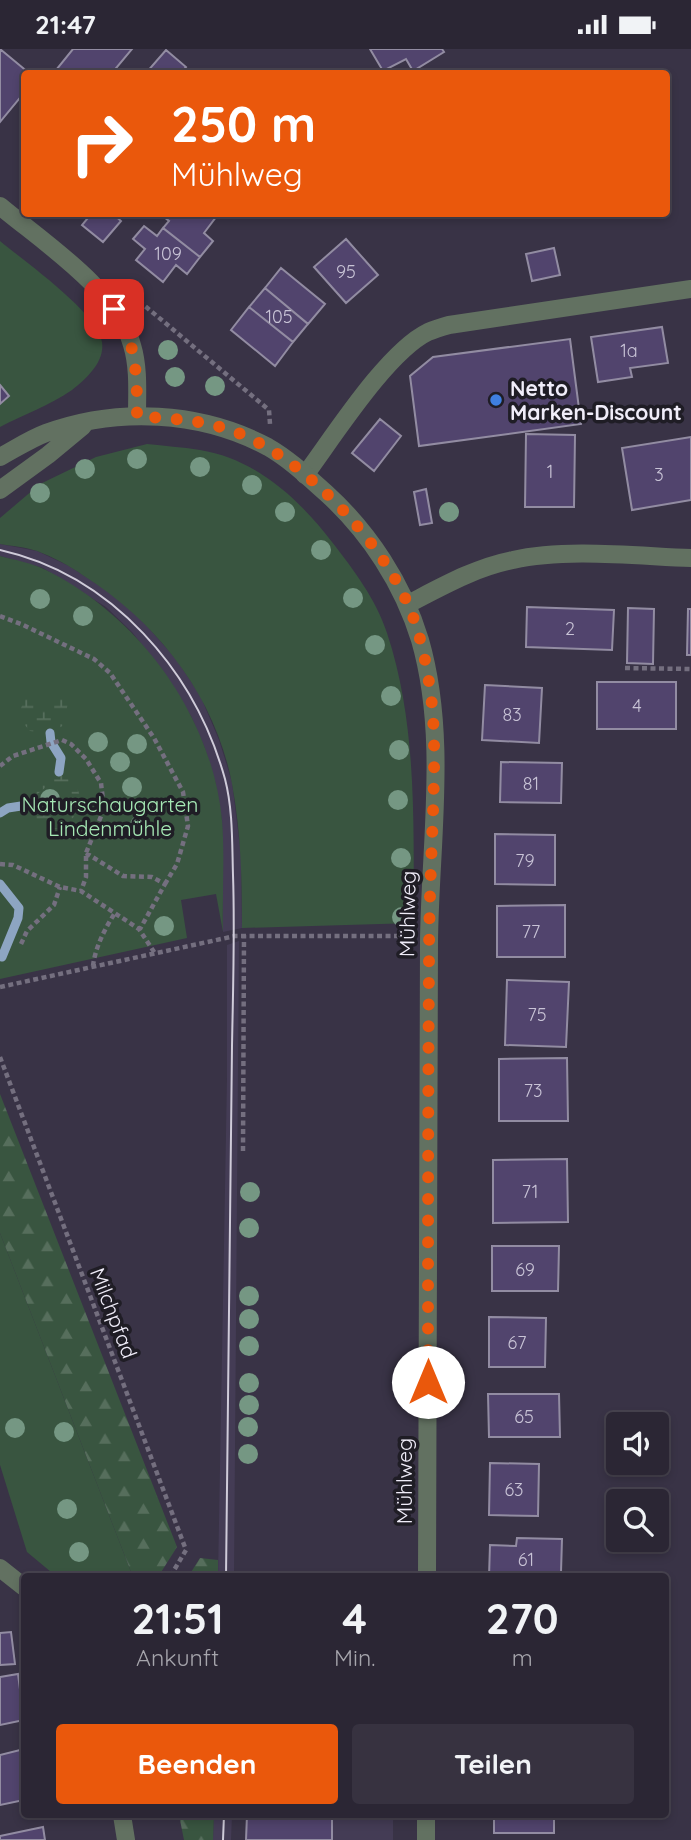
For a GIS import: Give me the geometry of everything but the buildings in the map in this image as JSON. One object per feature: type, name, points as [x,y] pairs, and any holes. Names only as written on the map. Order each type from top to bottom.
[{"type":"street","points":[[0,206],[106,296],[123,322],[135,359],[137,416]]},
{"type":"street","points":[[306,475],[387,367],[413,342],[429,332],[449,324],[691,289]]},
{"type":"street","name":"Mühlweg","points":[[0,457],[47,433],[108,418],[137,416],[208,423],[241,434],[272,449],[343,508],[397,582],[408,604],[421,644],[430,689],[435,764],[429,950],[427,1573]]},
{"type":"street","points":[[0,490],[86,423]]},
{"type":"street","points":[[408,604],[456,580],[511,560],[570,555],[691,558]]},
{"type":"street","points":[[0,1568],[21,1585]]},
{"type":"street","points":[[122,1818],[126,1840]]},
{"type":"street","points":[[426,1818],[426,1840]]},
{"type":"path","points":[[129,292],[269,410],[272,449]]},
{"type":"path","points":[[0,616],[94,659],[110,673],[154,738],[183,792],[188,826],[177,864],[139,929]]},
{"type":"path","points":[[625,668],[691,669]]},
{"type":"path","points":[[0,766],[13,756],[62,740],[71,744],[86,759],[101,783],[104,809],[86,853],[86,877],[81,891]]},
{"type":"path","points":[[86,853],[122,876],[152,877],[165,884]]},
{"type":"path","points":[[0,864],[13,865],[60,887],[81,891],[139,929],[156,955]]},
{"type":"path","points":[[21,944],[27,931],[54,905],[60,887]]},
{"type":"path","points":[[93,967],[103,934],[115,913]]},
{"type":"path","points":[[0,987],[244,935],[415,936]]},
{"type":"path","points":[[243,1151],[244,935]]},
{"type":"path","name":"Milchpfad","points":[[0,1057],[187,1550],[173,1573]]},
{"type":"shaded area","points":[[0,544],[37,551],[69,566],[114,595],[139,617],[176,659],[200,695],[219,740],[232,782],[241,855],[242,928],[223,932],[222,820],[215,781],[191,716],[155,661],[132,632],[106,607],[43,568],[0,556]]},
{"type":"shaded area","points":[[239,941],[234,1573],[218,1573],[227,1078],[227,945]]},
{"type":"shaded area","points":[[214,1818],[232,1818],[231,1840],[213,1840]]},
{"type":"shaded area","points":[[247,1818],[393,1818],[393,1840],[246,1840]]},
{"type":"green space","points":[[0,241],[58,288],[88,317],[97,330],[102,349],[98,363],[72,390],[0,427]]},
{"type":"green space","points":[[147,444],[220,455],[240,462],[275,483],[319,526],[370,596],[387,633],[397,668],[409,740],[414,923],[242,928],[240,856],[232,784],[224,752],[197,692],[159,639],[111,595],[49,556],[28,548],[0,544],[0,518],[40,484],[96,457]]},
{"type":"green space","name":"Naturschaugarten Lindenmühle","points":[[0,556],[46,570],[80,590],[111,614],[140,642],[165,673],[186,707],[203,743],[215,781],[222,820],[223,932],[216,894],[181,900],[187,938],[0,979]]},
{"type":"green space","points":[[26,694],[44,701],[69,696],[64,725],[50,733],[30,731],[18,717]]},
{"type":"green space","points":[[59,772],[74,785],[80,798],[77,812],[65,828],[54,829],[26,817],[22,799],[24,792],[35,782]],"holes":[[[46,787],[56,787],[65,794],[64,806],[56,813],[47,813],[37,807],[35,796]]]},
{"type":"green space","points":[[0,1094],[177,1547],[161,1573],[131,1573],[0,1233]]},
{"type":"green space","points":[[0,1233],[131,1573],[52,1573],[27,1552],[0,1465]]},
{"type":"green space","points":[[200,1558],[218,1560],[218,1573],[191,1573]]},
{"type":"green space","points":[[180,1818],[214,1818],[213,1840],[184,1840]]},
{"type":"waterway","points":[[50,733],[51,742],[61,758],[59,772]]},
{"type":"waterway","points":[[0,813],[8,808],[21,806]]},
{"type":"waterway","points":[[0,884],[19,908],[18,918],[2,957]]},
{"type":"tram line","points":[[0,550],[41,563],[78,581],[113,605],[143,633],[170,666],[193,701],[211,739],[228,791],[234,939],[226,1573]]},
{"type":"tram line","points":[[223,1840],[224,1818]]},
{"type":"place","name":"Netto Marken-Discount","points":[[496,400]]},
{"type":"route","points":[[114,309],[123,322],[132,346],[137,416],[208,423],[241,434],[272,449],[306,475],[343,508],[397,582],[408,604],[421,644],[430,689],[435,764],[429,936],[428,1382]]}]
